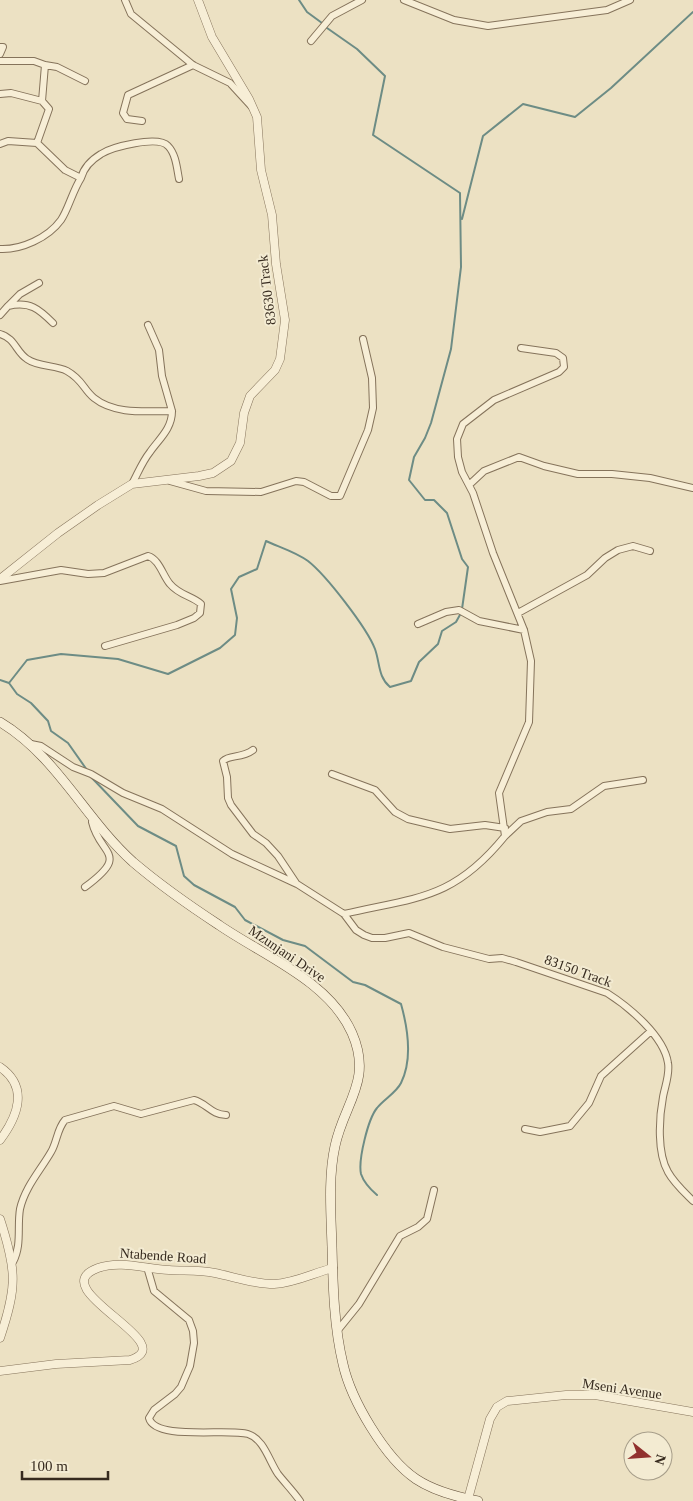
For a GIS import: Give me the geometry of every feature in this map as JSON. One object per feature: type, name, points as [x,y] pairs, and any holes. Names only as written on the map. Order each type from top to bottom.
[{"type":"main road","name":"Mzunjani Drive","points":[[0,722],[31,744],[139,866],[220,925],[290,969],[319,992],[343,1015],[353,1036],[359,1059],[355,1096],[335,1146],[332,1173],[333,1268],[343,1364],[350,1387],[386,1448],[416,1479],[462,1499],[478,1501]]},
{"type":"street","points":[[125,0],[131,14],[193,65],[226,80],[254,109]]},
{"type":"street","name":"83630 Track","points":[[0,580],[58,533],[132,484],[170,481],[213,473],[231,461],[240,443],[244,413],[250,396],[275,370],[280,359],[285,320],[276,264],[272,215],[261,170],[254,109],[212,37],[198,0]]},
{"type":"street","points":[[311,42],[332,16],[362,0]]},
{"type":"street","points":[[404,0],[454,20],[488,26],[607,10],[630,0]]},
{"type":"street","points":[[0,47],[3,47],[0,54]]},
{"type":"street","points":[[0,61],[34,62],[58,66],[85,81]]},
{"type":"street","points":[[42,101],[45,65]]},
{"type":"street","points":[[142,121],[127,119],[122,112],[128,95],[193,65]]},
{"type":"street","points":[[0,94],[11,93],[42,101],[49,109],[37,143]]},
{"type":"street","points":[[0,144],[8,141],[37,143],[65,170],[81,178]]},
{"type":"street","points":[[0,249],[11,250],[26,245],[57,224],[88,164],[104,152],[154,142],[164,143],[169,147],[179,179]]},
{"type":"street","points":[[0,315],[14,298],[39,283]]},
{"type":"street","points":[[8,306],[34,307],[43,312],[53,323]]},
{"type":"street","points":[[132,484],[146,458],[166,432],[172,419],[172,411],[162,376],[159,350],[148,325]]},
{"type":"street","points":[[0,334],[7,336],[27,359],[65,370],[75,376],[83,383],[93,397],[101,403],[132,411],[172,411]]},
{"type":"street","points":[[170,481],[206,491],[261,492],[296,482],[304,482],[331,496],[340,496],[368,430],[373,408],[372,378],[364,339]]},
{"type":"street","points":[[505,836],[505,828],[500,812],[499,793],[526,732],[530,712],[532,678],[524,630],[495,559],[469,485],[462,472],[458,457],[457,439],[461,428],[494,400],[559,372],[564,367],[562,358],[556,353],[521,348]]},
{"type":"street","points":[[469,485],[484,471],[519,457],[544,466],[578,474],[612,474],[650,478],[693,488]]},
{"type":"street","points":[[518,613],[587,575],[605,558],[618,550],[632,546],[650,551]]},
{"type":"street","points":[[0,580],[61,570],[88,574],[104,573],[148,556],[154,559],[165,578],[177,591],[201,604],[200,613],[186,622],[104,646]]},
{"type":"street","points":[[418,624],[446,612],[462,611],[479,621],[524,630]]},
{"type":"street","name":"83150 Track","points":[[31,744],[41,746],[73,767],[88,773],[123,793],[162,809],[232,854],[297,884],[344,914],[356,930],[372,938],[385,938],[400,934],[416,935],[443,947],[489,959],[502,958],[607,993],[625,1006],[651,1031],[662,1047],[668,1063],[661,1109],[663,1158],[668,1173],[693,1201]]},
{"type":"street","points":[[252,750],[244,756],[227,758],[223,761],[227,777],[228,798],[240,819],[253,834],[266,842],[297,884]]},
{"type":"street","points":[[332,774],[375,790],[395,812],[408,819],[450,829],[485,825],[505,828]]},
{"type":"street","points":[[344,914],[413,900],[442,890],[472,871],[487,858],[505,836],[521,821],[547,812],[572,810],[604,786],[643,780]]},
{"type":"street","points":[[85,888],[104,872],[110,857],[108,849],[94,829],[92,822],[95,818]]},
{"type":"street","points":[[525,1129],[540,1132],[570,1126],[589,1103],[601,1076],[651,1031]]},
{"type":"street","points":[[0,1067],[13,1078],[18,1090],[15,1114],[0,1140]]},
{"type":"street","points":[[12,1262],[19,1244],[19,1215],[23,1199],[35,1174],[52,1151],[65,1120],[109,1107],[121,1107],[141,1114],[194,1100],[202,1103],[214,1113],[226,1115]]},
{"type":"street","points":[[338,1330],[370,1288],[400,1236],[418,1227],[427,1219],[434,1190]]},
{"type":"street","points":[[0,1219],[12,1262],[13,1292],[0,1338]]},
{"type":"street","name":"Ntabende Road","points":[[0,1371],[56,1364],[130,1360],[138,1356],[142,1349],[140,1338],[96,1302],[84,1283],[89,1273],[104,1266],[116,1265],[200,1271],[240,1280],[275,1284],[292,1281],[333,1268]]},
{"type":"street","points":[[147,1268],[154,1291],[189,1320],[192,1326],[194,1344],[186,1378],[175,1394],[152,1412],[149,1418],[151,1423],[158,1428],[174,1431],[251,1435],[262,1445],[276,1470],[300,1501]]},
{"type":"street","name":"Mseni Avenue","points":[[462,1499],[490,1419],[497,1408],[507,1401],[536,1396],[595,1395],[693,1412]]},
{"type":"waterway","points":[[299,0],[307,12],[322,23]]},
{"type":"waterway","points":[[462,219],[483,136],[523,104],[575,117],[611,88],[693,12]]},
{"type":"waterway","points":[[327,28],[357,49],[385,76],[373,135],[460,193],[461,267],[451,349],[431,423],[414,457],[409,480],[425,500],[434,500],[447,513],[462,559],[468,567],[462,609]]},
{"type":"waterway","points":[[9,683],[27,660],[61,654],[118,659],[168,674],[220,648],[235,635],[237,618],[231,589],[239,577],[257,569],[266,541],[293,552],[308,561],[335,589],[371,640],[383,679],[390,687],[411,681],[419,662],[438,644],[442,631],[456,622],[461,613]]},
{"type":"waterway","points":[[0,680],[9,683],[17,694],[31,703],[48,721],[51,731],[68,743],[87,770]]},
{"type":"waterway","points":[[92,778],[138,826],[176,846],[184,876],[194,885],[235,907],[245,920],[283,940],[305,946],[353,982],[365,985],[401,1004],[408,1044],[405,1074],[399,1087],[374,1113],[362,1150],[361,1174],[367,1186],[377,1195]]}]
